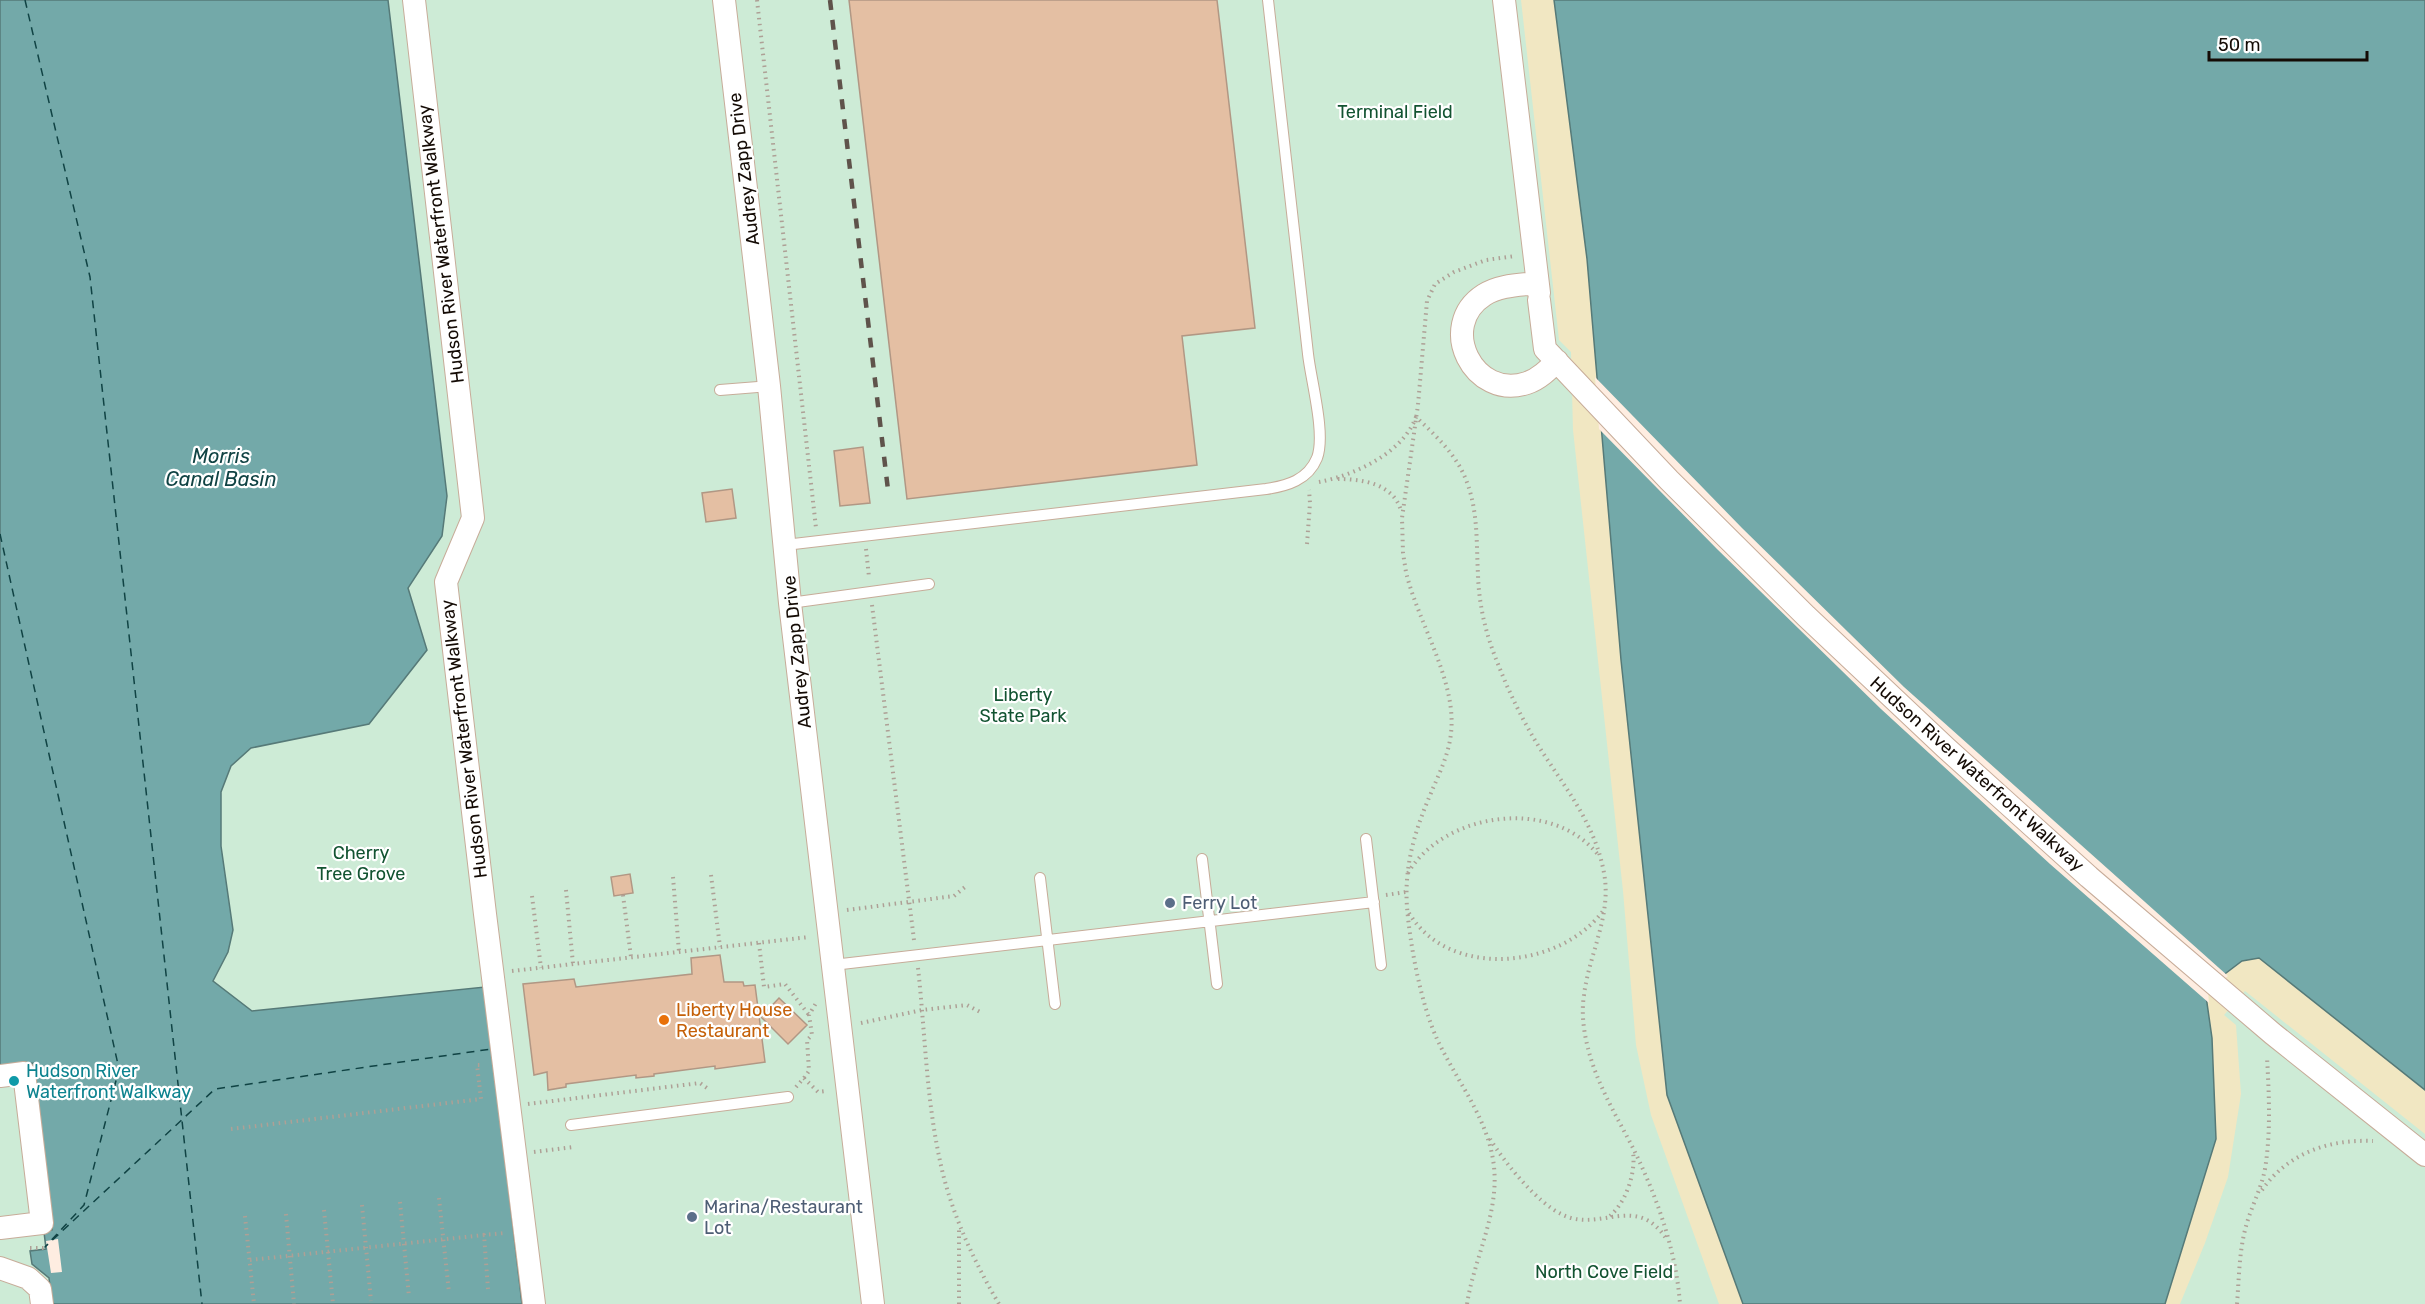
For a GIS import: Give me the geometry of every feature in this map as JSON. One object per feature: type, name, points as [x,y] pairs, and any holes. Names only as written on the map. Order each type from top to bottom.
[{"type":"street","name":"Hudson River Waterfront Walkway","points":[[414,0],[473,518],[446,582],[534,1304]]},
{"type":"street","name":"Audrey Zapp Drive","points":[[724,0],[769,386],[790,603],[873,1304]]},
{"type":"street","name":"Hudson River Waterfront Walkway","points":[[1504,0],[1545,349],[1669,480],[1806,616],[1946,748],[2098,885],[2264,1027],[2425,1155]]},
{"type":"street","points":[[1538,292],[1505,287],[1483,295],[1474,303],[1464,320],[1461,340],[1463,350],[1473,368],[1483,377],[1506,386],[1517,386],[1563,368]]},
{"type":"street","points":[[0,1076],[24,1073],[42,1223],[0,1228]]},
{"type":"street","points":[[0,1268],[28,1278],[34,1283],[40,1289],[42,1304]]},
{"type":"lane","points":[[785,545],[1285,486],[1296,481],[1312,467],[1319,450],[1320,431],[1309,357],[1268,0]]},
{"type":"lane","points":[[720,390],[769,386]]},
{"type":"lane","points":[[790,603],[929,584]]},
{"type":"lane","points":[[1366,839],[1381,966]]},
{"type":"lane","points":[[1202,859],[1217,984]]},
{"type":"lane","points":[[1040,878],[1055,1004]]},
{"type":"lane","points":[[834,966],[1374,902]]},
{"type":"lane","points":[[571,1125],[788,1097]]},
{"type":"path","points":[[758,0],[817,541]]},
{"type":"path","points":[[1467,1304],[1493,1202],[1494,1168],[1486,1133],[1468,1094],[1444,1054],[1430,1021],[1418,972],[1407,910],[1407,876],[1414,836],[1445,759],[1452,720],[1442,674],[1413,599],[1406,572],[1402,518],[1416,417],[1424,312],[1435,284],[1454,272],[1478,263],[1534,253]]},
{"type":"path","points":[[1285,486],[1335,478],[1363,468],[1389,450],[1407,433],[1416,417]]},
{"type":"path","points":[[1416,417],[1452,455],[1468,485],[1476,518],[1479,596],[1489,640],[1519,711],[1534,739],[1583,814],[1601,859],[1606,885],[1604,909],[1584,994],[1582,1012],[1584,1031],[1595,1072],[1632,1146],[1655,1200],[1671,1252],[1680,1304]]},
{"type":"path","points":[[1335,478],[1369,482],[1390,493],[1396,500],[1402,518]]},
{"type":"path","points":[[1307,544],[1310,503],[1308,483]]},
{"type":"path","points":[[865,536],[916,956],[935,1138],[948,1191],[959,1223],[999,1304]]},
{"type":"path","points":[[1407,876],[1422,855],[1446,836],[1474,825],[1506,819],[1537,821],[1567,831],[1587,843],[1601,859]]},
{"type":"path","points":[[711,875],[720,947]]},
{"type":"path","points":[[673,878],[679,952]]},
{"type":"path","points":[[828,913],[954,896],[965,887]]},
{"type":"path","points":[[566,890],[573,964]]},
{"type":"path","points":[[623,894],[631,957]]},
{"type":"path","points":[[532,896],[541,968]]},
{"type":"path","points":[[1407,910],[1418,926],[1436,940],[1464,954],[1491,960],[1523,956],[1554,947],[1584,930],[1604,909]]},
{"type":"path","points":[[493,973],[812,937],[813,947]]},
{"type":"path","points":[[759,943],[764,987],[785,984],[809,1015],[812,1035],[807,1040],[808,1071],[788,1097]]},
{"type":"path","points":[[809,1015],[819,997]]},
{"type":"path","points":[[842,1028],[922,1010],[967,1005],[980,1012]]},
{"type":"path","points":[[2237,1304],[2242,1244],[2265,1169],[2269,1125],[2264,1027]]},
{"type":"path","points":[[804,1078],[818,1092],[848,1089]]},
{"type":"path","points":[[231,1129],[481,1099],[479,1082]]},
{"type":"path","points":[[509,1106],[700,1083],[707,1088]]},
{"type":"path","points":[[1486,1133],[1525,1182],[1552,1208],[1563,1215],[1574,1218],[1630,1215],[1647,1220],[1661,1232],[1671,1252]]},
{"type":"path","points":[[2258,1195],[2268,1181],[2287,1163],[2315,1148],[2350,1141],[2377,1142]]},
{"type":"path","points":[[1609,1216],[1620,1205],[1628,1186],[1633,1166],[1632,1146]]},
{"type":"path","points":[[515,1154],[574,1147]]},
{"type":"path","points":[[439,1198],[449,1293]]},
{"type":"path","points":[[400,1202],[409,1297]]},
{"type":"path","points":[[362,1205],[371,1301]]},
{"type":"path","points":[[324,1210],[333,1304]]},
{"type":"path","points":[[286,1214],[294,1304]]},
{"type":"path","points":[[245,1216],[254,1304]]},
{"type":"path","points":[[959,1223],[959,1304]]},
{"type":"path","points":[[456,1238],[525,1230]]},
{"type":"path","points":[[250,1260],[484,1235],[488,1289]]},
{"type":"green space","name":"Liberty State Park","points":[[388,0],[1554,0],[1587,259],[1667,1095],[1743,1304],[522,1304],[485,987],[251,1011],[213,981],[228,952],[233,930],[221,846],[221,792],[231,766],[251,748],[369,724],[427,650],[408,588],[442,536],[447,496]]},
{"type":"green space","points":[[2243,961],[2425,1090],[2425,1304],[2165,1304],[2212,1038]]},
{"type":"green space","points":[[33,1063],[52,1231],[44,1232],[46,1249],[31,1251],[32,1264],[49,1277],[52,1304],[0,1304],[0,1067]]},
{"type":"sand","points":[[1521,0],[1554,0],[1587,259],[1621,660],[1667,1095],[1743,1304],[1719,1304],[1651,1115],[1636,1045],[1623,891],[1573,430],[1571,352],[1559,340]]},
{"type":"sand","points":[[2259,958],[2425,1090],[2425,1134],[2245,991],[2224,1015],[2236,1025],[2241,1094],[2228,1177],[2205,1243],[2180,1304],[2165,1304],[2216,1139],[2204,990],[2243,961]]},
{"type":"water","name":"Morris Canal Basin","points":[[0,0],[388,0],[447,496],[442,536],[408,588],[427,650],[369,724],[251,748],[231,766],[221,792],[221,846],[233,930],[228,952],[213,981],[252,1011],[485,987],[522,1304],[52,1304],[49,1278],[32,1264],[30,1251],[46,1249],[44,1232],[52,1230],[33,1063],[0,1067]]},
{"type":"water","points":[[1554,0],[2425,0],[2425,1090],[2259,958],[2242,961],[2205,989],[2212,1038],[2216,1139],[2165,1304],[1743,1304],[1667,1095],[1621,660],[1587,259]]},
{"type":"pier","points":[[1595,377],[1742,528],[1904,687],[2228,976],[2208,991],[2209,1003],[2050,864],[1881,709],[1717,549],[1599,429]]},
{"type":"pier","points":[[58,1239],[62,1272],[51,1273],[46,1241]]},
{"type":"building","points":[[849,0],[1217,0],[1255,328],[1182,336],[1197,465],[907,499]]},
{"type":"building","points":[[863,447],[870,503],[840,506],[834,451]]},
{"type":"building","points":[[732,489],[736,518],[706,522],[702,493]]},
{"type":"building","points":[[630,874],[633,893],[614,896],[611,877]]},
{"type":"building","name":"Liberty House Restaurant","points":[[720,955],[724,982],[743,982],[744,986],[755,985],[765,1062],[566,1084],[566,1087],[548,1090],[547,1072],[534,1075],[523,984],[574,979],[576,987],[692,974],[691,958]]},
{"type":"building","points":[[779,998],[807,1025],[788,1044],[761,1017]]},
{"type":"ferry route","points":[[25,0],[90,277],[202,1304]]},
{"type":"ferry route","points":[[0,534],[119,1069],[84,1205],[45,1247],[215,1089],[491,1049]]},
{"type":"railway","points":[[830,0],[888,490]]},
{"type":"place","name":"Ferry Lot","points":[[1170,903]]},
{"type":"place","name":"Liberty House Restaurant","points":[[664,1020]]},
{"type":"place","name":"Hudson River Waterfront Walkway","points":[[14,1081]]},
{"type":"place","name":"Marina/Restaurant Lot","points":[[692,1217]]},
{"type":"park label","name":"Terminal Field","points":[[1395,112]]},
{"type":"park label","name":"Cherry Tree Grove","points":[[361,863]]},
{"type":"park label","name":"North Cove Field","points":[[1604,1272]]}]
